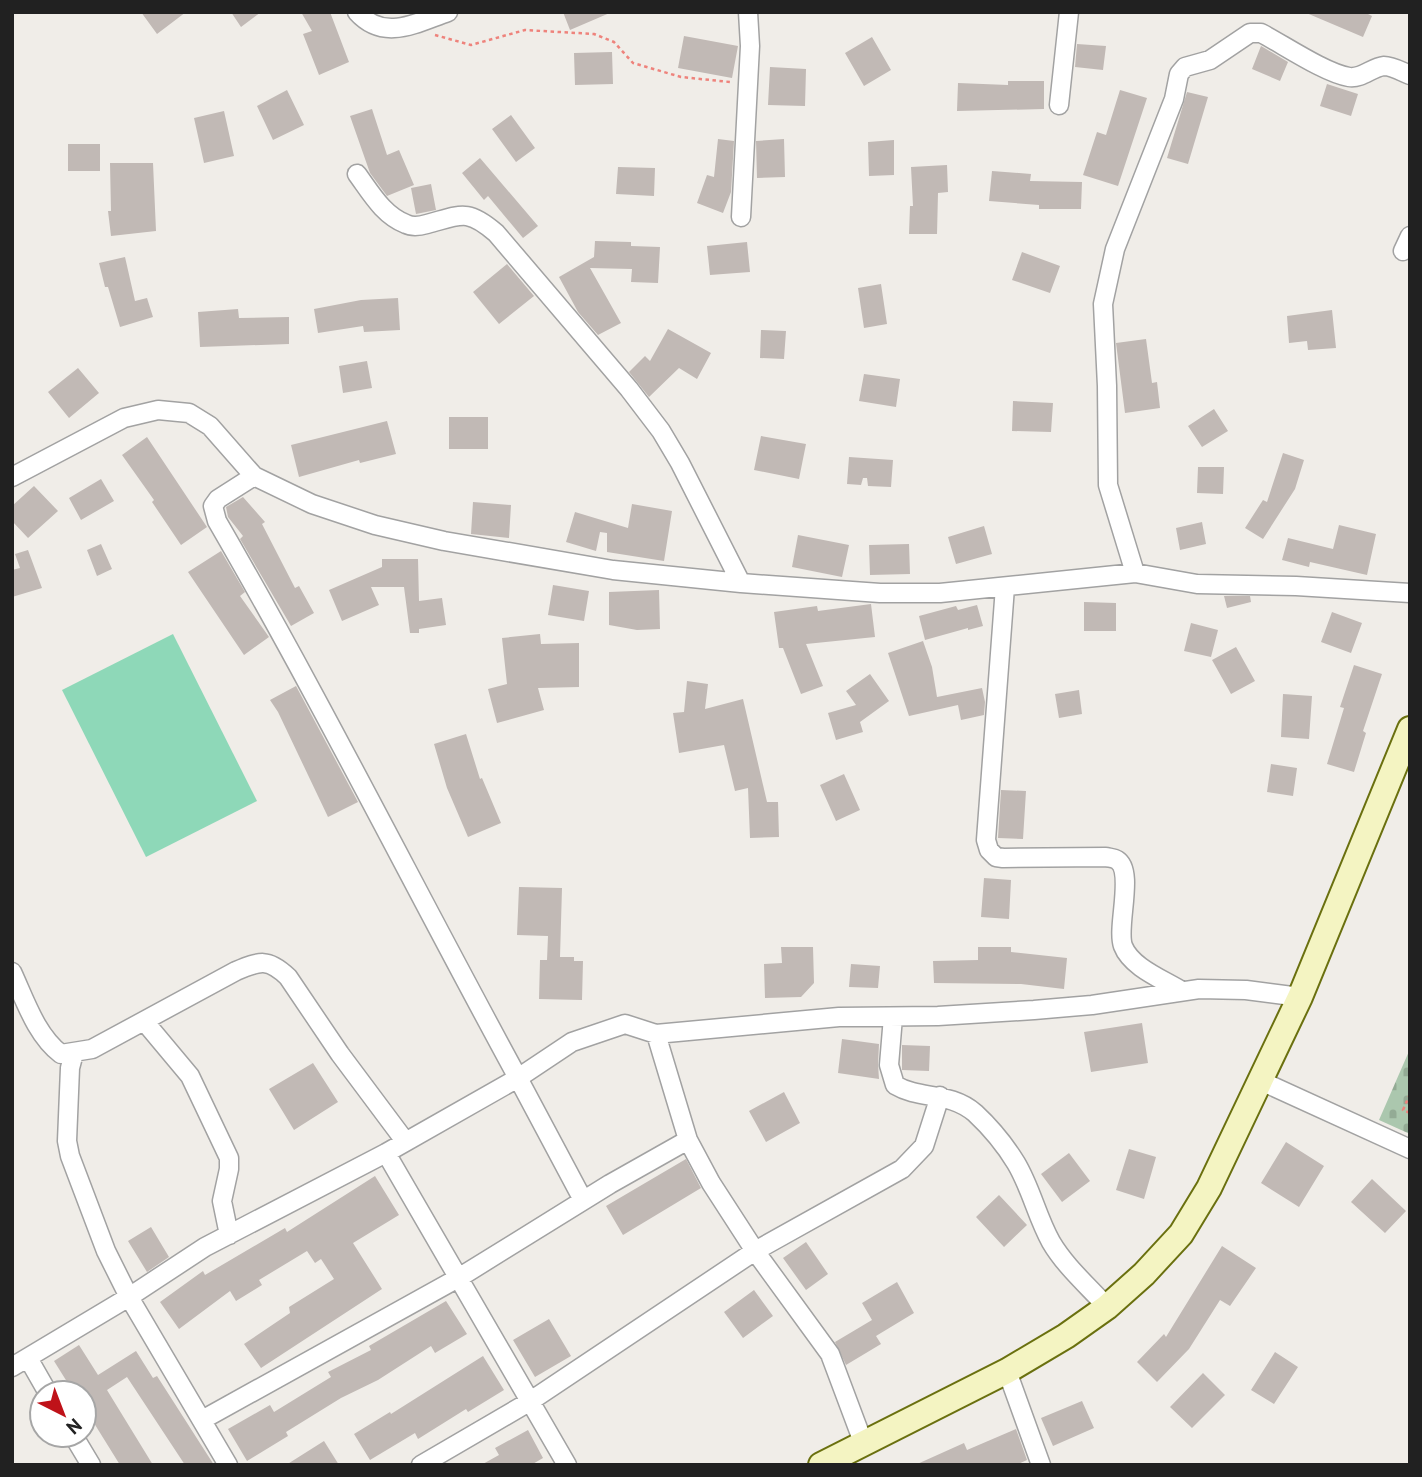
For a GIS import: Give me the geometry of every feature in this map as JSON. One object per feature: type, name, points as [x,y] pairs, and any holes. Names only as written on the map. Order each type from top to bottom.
[{"type":"main road","points":[[821,1465],[1007,1371],[1056,1343],[1107,1307],[1144,1274],[1181,1234],[1209,1188],[1300,997],[1410,729]]},
{"type":"street","points":[[357,12],[375,27],[390,29],[405,27],[448,12]]},
{"type":"street","points":[[741,217],[751,25],[748,12]]},
{"type":"street","points":[[1059,105],[1069,12]]},
{"type":"street","points":[[1135,573],[1108,485],[1103,304],[1115,249],[1174,99],[1179,74],[1185,67],[1210,60],[1250,33],[1261,33],[1334,72],[1349,77],[1358,77],[1383,66],[1410,75]]},
{"type":"street","points":[[357,174],[382,208],[409,226],[471,215],[496,233],[629,389],[661,431],[741,583]]},
{"type":"street","points":[[12,477],[124,418],[158,410],[189,414],[210,426],[254,476],[312,504],[375,524],[444,541],[613,570],[741,583],[892,593],[940,593],[1135,573],[1197,584],[1296,586],[1410,593]]},
{"type":"street","points":[[254,476],[218,499],[213,506],[217,521],[359,778],[583,1200]]},
{"type":"street","points":[[1004,587],[988,800],[986,840],[989,850],[996,858],[1106,857],[1117,860],[1125,876],[1121,932],[1123,946],[1142,967],[1180,990]]},
{"type":"street","points":[[12,972],[32,1017],[48,1042],[61,1054],[92,1049],[236,971],[267,962],[278,967],[288,978],[405,1141]]},
{"type":"street","points":[[35,1379],[20,1363],[129,1297],[178,1263],[386,1153],[518,1078],[572,1042],[625,1024],[656,1034],[839,1017],[938,1016],[1092,1005],[1180,990],[1246,990],[1300,997]]},
{"type":"street","points":[[893,1017],[889,1065],[895,1084],[905,1091],[940,1096],[973,1111],[1016,1164],[1052,1243],[1107,1307]]},
{"type":"street","points":[[144,1021],[190,1076],[229,1157],[222,1200],[229,1235]]},
{"type":"street","points":[[656,1034],[688,1140],[710,1183],[755,1251],[830,1354],[863,1442]]},
{"type":"street","points":[[74,1053],[70,1068],[68,1148],[106,1251],[129,1297],[228,1465]]},
{"type":"street","points":[[1261,1082],[1410,1149]]},
{"type":"street","points":[[421,1465],[529,1402],[755,1251],[902,1169],[924,1146],[940,1096]]},
{"type":"street","points":[[202,1420],[460,1277],[583,1200],[688,1140]]},
{"type":"street","points":[[386,1153],[567,1465]]},
{"type":"street","points":[[1007,1371],[1041,1465]]},
{"type":"street","points":[[81,1449],[91,1465]]},
{"type":"path","points":[[405,27],[471,46],[525,30],[594,34],[614,42],[633,63],[681,77],[748,82]]},
{"type":"path","points":[[1410,1094],[1403,1110],[1410,1113]]},
{"type":"green space","points":[[173,634],[257,801],[146,857],[62,690]]},
{"type":"green space","points":[[1410,1049],[1410,1134],[1379,1120]]},
{"type":"building","points":[[141,12],[186,12],[157,34]]},
{"type":"building","points":[[231,12],[261,12],[241,27]]},
{"type":"building","points":[[301,12],[330,12],[349,62],[319,75],[303,34],[312,31]]},
{"type":"building","points":[[563,12],[612,12],[570,30]]},
{"type":"building","points":[[1304,12],[1364,12],[1372,16],[1363,37]]},
{"type":"building","points":[[684,36],[738,46],[732,78],[678,68]]},
{"type":"building","points":[[872,37],[891,70],[864,86],[845,53]]},
{"type":"building","points":[[1077,44],[1106,46],[1103,70],[1075,67]]},
{"type":"building","points":[[1261,46],[1288,62],[1280,81],[1252,69]]},
{"type":"building","points":[[612,52],[613,84],[575,85],[574,53]]},
{"type":"building","points":[[770,67],[806,69],[805,106],[768,105]]},
{"type":"building","points":[[1008,81],[1044,81],[1044,109],[957,111],[958,83],[1008,85]]},
{"type":"building","points":[[1327,84],[1358,94],[1351,116],[1320,106]]},
{"type":"building","points":[[287,90],[304,125],[273,140],[257,106]]},
{"type":"building","points":[[1120,90],[1147,98],[1118,186],[1083,175],[1097,132],[1106,135]]},
{"type":"building","points":[[1187,92],[1208,97],[1188,164],[1167,158]]},
{"type":"building","points":[[372,109],[387,155],[399,150],[414,185],[387,196],[370,173],[350,116]]},
{"type":"building","points":[[224,111],[234,156],[204,163],[194,118]]},
{"type":"building","points":[[511,115],[535,148],[516,162],[492,129]]},
{"type":"building","points":[[718,139],[734,141],[731,192],[723,213],[697,203],[707,175],[714,177]]},
{"type":"building","points":[[784,139],[785,177],[757,178],[756,141]]},
{"type":"building","points":[[894,140],[894,175],[869,176],[868,142]]},
{"type":"building","points":[[68,144],[100,144],[100,171],[68,171]]},
{"type":"building","points":[[480,158],[538,226],[523,238],[488,196],[484,200],[462,173]]},
{"type":"building","points":[[110,163],[153,163],[156,231],[111,236],[108,211],[111,211]]},
{"type":"building","points":[[947,165],[948,192],[938,193],[937,234],[909,234],[910,206],[913,206],[911,167]]},
{"type":"building","points":[[618,167],[655,168],[654,196],[616,194]]},
{"type":"building","points":[[992,171],[1031,174],[1030,181],[1082,182],[1081,209],[1039,209],[1039,205],[989,201]]},
{"type":"building","points":[[431,184],[436,210],[416,214],[411,188]]},
{"type":"building","points":[[595,241],[631,242],[631,246],[660,247],[658,283],[631,282],[632,269],[590,268],[621,323],[598,335],[578,312],[559,277],[594,257]]},
{"type":"building","points":[[747,242],[750,272],[710,275],[707,246]]},
{"type":"building","points":[[1022,252],[1060,266],[1050,293],[1012,280]]},
{"type":"building","points":[[125,257],[135,301],[147,298],[153,317],[120,327],[99,263]]},
{"type":"building","points":[[507,264],[534,296],[499,324],[473,292]]},
{"type":"building","points":[[881,284],[887,324],[864,328],[858,288]]},
{"type":"building","points":[[398,298],[400,330],[364,332],[363,326],[318,333],[314,309],[361,300]]},
{"type":"building","points":[[238,309],[239,318],[289,317],[289,344],[200,347],[198,312]]},
{"type":"building","points":[[1332,310],[1336,348],[1308,350],[1307,341],[1289,343],[1287,316]]},
{"type":"building","points":[[668,329],[711,353],[697,379],[679,368],[649,397],[629,372],[645,356],[650,361]]},
{"type":"building","points":[[761,330],[786,331],[784,359],[760,358]]},
{"type":"building","points":[[1146,339],[1152,383],[1157,382],[1160,408],[1125,413],[1116,343]]},
{"type":"building","points":[[367,361],[372,388],[343,393],[339,366]]},
{"type":"building","points":[[78,368],[99,393],[69,418],[48,392]]},
{"type":"building","points":[[864,374],[900,379],[896,407],[859,401]]},
{"type":"building","points":[[1013,401],[1053,403],[1051,432],[1012,431]]},
{"type":"building","points":[[1214,409],[1228,431],[1202,447],[1188,426]]},
{"type":"building","points":[[449,417],[488,417],[488,449],[449,449]]},
{"type":"building","points":[[387,421],[396,454],[360,463],[359,460],[299,477],[291,445]]},
{"type":"building","points":[[761,436],[806,444],[799,479],[754,470]]},
{"type":"building","points":[[147,437],[207,527],[181,545],[122,455]]},
{"type":"building","points":[[1283,453],[1304,460],[1295,489],[1263,539],[1245,528],[1263,500],[1267,502]]},
{"type":"building","points":[[849,457],[893,460],[891,487],[868,486],[867,478],[863,478],[861,485],[847,484]]},
{"type":"building","points":[[1198,467],[1224,467],[1223,494],[1197,493]]},
{"type":"building","points":[[101,479],[114,501],[81,520],[69,498]]},
{"type":"building","points":[[34,486],[58,511],[28,538],[12,521],[12,506]]},
{"type":"building","points":[[243,497],[265,522],[262,524],[295,588],[299,586],[314,613],[291,626],[240,539],[243,536],[228,517],[226,507]]},
{"type":"building","points":[[473,502],[511,505],[509,538],[471,534]]},
{"type":"building","points":[[632,504],[672,511],[664,561],[607,552],[607,533],[600,532],[596,551],[566,542],[575,512],[628,528]]},
{"type":"building","points":[[1202,522],[1206,544],[1180,550],[1176,528]]},
{"type":"building","points":[[1339,525],[1376,534],[1367,575],[1310,562],[1309,567],[1282,560],[1288,538],[1333,549]]},
{"type":"building","points":[[984,526],[992,554],[956,564],[948,537]]},
{"type":"building","points":[[798,535],[849,545],[842,577],[792,567]]},
{"type":"building","points":[[101,544],[112,569],[97,576],[87,550]]},
{"type":"building","points":[[909,544],[910,574],[870,575],[869,545]]},
{"type":"building","points":[[28,550],[42,588],[12,597],[12,570],[20,568],[15,554]]},
{"type":"building","points":[[221,551],[245,592],[240,596],[269,637],[244,655],[188,572]]},
{"type":"building","points":[[382,559],[418,559],[419,601],[442,598],[446,625],[410,633],[404,587],[371,587],[379,605],[342,621],[329,590],[382,567]]},
{"type":"building","points":[[553,585],[589,591],[584,621],[548,615]]},
{"type":"building","points":[[659,590],[660,629],[637,630],[609,625],[609,592]]},
{"type":"building","points":[[1224,596],[1250,596],[1251,602],[1227,608]]},
{"type":"building","points":[[1084,602],[1116,603],[1116,631],[1084,631]]},
{"type":"building","points":[[871,604],[875,637],[806,644],[823,686],[801,694],[783,648],[779,648],[774,612],[817,606],[818,611]]},
{"type":"building","points":[[977,605],[983,626],[925,640],[919,616],[956,606],[958,610]]},
{"type":"building","points":[[1332,612],[1362,623],[1351,653],[1321,642]]},
{"type":"building","points":[[1191,623],[1218,630],[1211,657],[1184,651]]},
{"type":"building","points":[[540,634],[541,644],[579,643],[579,687],[538,688],[544,710],[497,723],[488,689],[507,684],[502,638]]},
{"type":"building","points":[[923,641],[932,667],[937,697],[982,688],[984,715],[961,720],[958,705],[909,716],[888,653]]},
{"type":"building","points":[[1236,647],[1255,681],[1231,694],[1212,660]]},
{"type":"building","points":[[1354,665],[1382,674],[1363,731],[1366,733],[1354,772],[1327,764],[1344,708],[1340,707]]},
{"type":"building","points":[[870,674],[889,701],[860,722],[863,732],[836,740],[828,713],[856,705],[846,691]]},
{"type":"building","points":[[687,681],[708,684],[705,709],[743,699],[767,802],[778,802],[779,837],[750,838],[748,788],[735,791],[724,745],[679,753],[673,713],[684,712]]},
{"type":"building","points":[[296,686],[358,802],[328,817],[270,700]]},
{"type":"building","points":[[1079,690],[1082,714],[1059,718],[1055,694]]},
{"type":"building","points":[[1283,694],[1312,696],[1309,739],[1281,737]]},
{"type":"building","points":[[466,734],[480,779],[482,778],[501,823],[468,837],[447,788],[434,744]]},
{"type":"building","points":[[1271,764],[1297,768],[1293,796],[1267,792]]},
{"type":"building","points":[[844,774],[860,810],[836,821],[820,785]]},
{"type":"building","points":[[1001,790],[1026,791],[1023,839],[998,838]]},
{"type":"building","points":[[984,878],[1011,880],[1009,919],[981,917]]},
{"type":"building","points":[[519,887],[562,888],[560,957],[574,957],[574,961],[583,961],[582,1000],[539,999],[540,960],[547,960],[548,936],[517,935]]},
{"type":"building","points":[[781,947],[813,947],[814,983],[801,997],[765,998],[764,964],[782,963]]},
{"type":"building","points":[[978,947],[1011,947],[1011,952],[1067,958],[1064,989],[1021,984],[934,983],[933,961],[978,960]]},
{"type":"building","points":[[851,964],[880,966],[878,988],[849,987]]},
{"type":"building","points":[[1142,1023],[1148,1063],[1091,1072],[1084,1032]]},
{"type":"building","points":[[842,1039],[879,1044],[879,1079],[838,1073]]},
{"type":"building","points":[[902,1045],[930,1046],[929,1071],[902,1070]]},
{"type":"building","points":[[313,1063],[338,1102],[294,1130],[269,1089]]},
{"type":"building","points":[[784,1092],[800,1123],[766,1142],[749,1111]]},
{"type":"building","points":[[1286,1142],[1324,1166],[1299,1207],[1261,1183]]},
{"type":"building","points":[[1129,1149],[1156,1157],[1144,1199],[1116,1190]]},
{"type":"building","points":[[1069,1153],[1090,1181],[1062,1202],[1041,1174]]},
{"type":"building","points":[[686,1159],[701,1188],[623,1235],[606,1206]]},
{"type":"building","points":[[375,1176],[399,1215],[353,1243],[382,1289],[261,1368],[244,1344],[290,1313],[289,1307],[334,1279],[321,1259],[315,1263],[307,1251],[259,1280],[262,1285],[236,1301],[230,1291],[179,1329],[160,1302],[203,1271],[205,1275],[285,1228],[287,1232]]},
{"type":"building","points":[[1372,1179],[1406,1211],[1385,1233],[1351,1202]]},
{"type":"building","points":[[999,1195],[1027,1225],[1004,1247],[976,1217]]},
{"type":"building","points":[[151,1227],[169,1257],[147,1272],[128,1241]]},
{"type":"building","points":[[806,1242],[828,1274],[806,1290],[783,1258]]},
{"type":"building","points":[[1222,1246],[1256,1268],[1230,1306],[1220,1300],[1189,1349],[1157,1382],[1137,1362],[1164,1334],[1166,1337]]},
{"type":"building","points":[[897,1282],[914,1313],[876,1336],[881,1344],[846,1365],[835,1342],[872,1320],[862,1303]]},
{"type":"building","points":[[754,1290],[773,1316],[743,1338],[724,1312]]},
{"type":"building","points":[[446,1301],[467,1334],[435,1353],[431,1346],[378,1380],[341,1398],[286,1432],[288,1436],[247,1461],[228,1429],[270,1405],[274,1412],[331,1377],[328,1372],[371,1350],[369,1346]]},
{"type":"building","points":[[549,1319],[571,1356],[535,1377],[513,1340]]},
{"type":"building","points":[[79,1345],[98,1375],[136,1351],[153,1378],[157,1376],[214,1465],[185,1465],[127,1377],[107,1390],[153,1465],[120,1465],[98,1430],[98,1379],[65,1379],[54,1361]]},
{"type":"building","points":[[1275,1352],[1298,1367],[1274,1404],[1251,1390]]},
{"type":"building","points":[[483,1356],[504,1390],[468,1412],[466,1409],[418,1439],[415,1433],[370,1460],[354,1434]]},
{"type":"building","points":[[1203,1373],[1225,1395],[1192,1428],[1170,1407]]},
{"type":"building","points":[[1082,1401],[1094,1428],[1053,1446],[1041,1418]]},
{"type":"building","points":[[1016,1429],[1027,1460],[1016,1465],[915,1465],[964,1443],[967,1450]]},
{"type":"building","points":[[528,1430],[543,1458],[531,1465],[481,1465],[499,1455],[495,1448]]},
{"type":"building","points":[[324,1441],[339,1465],[286,1465]]}]
